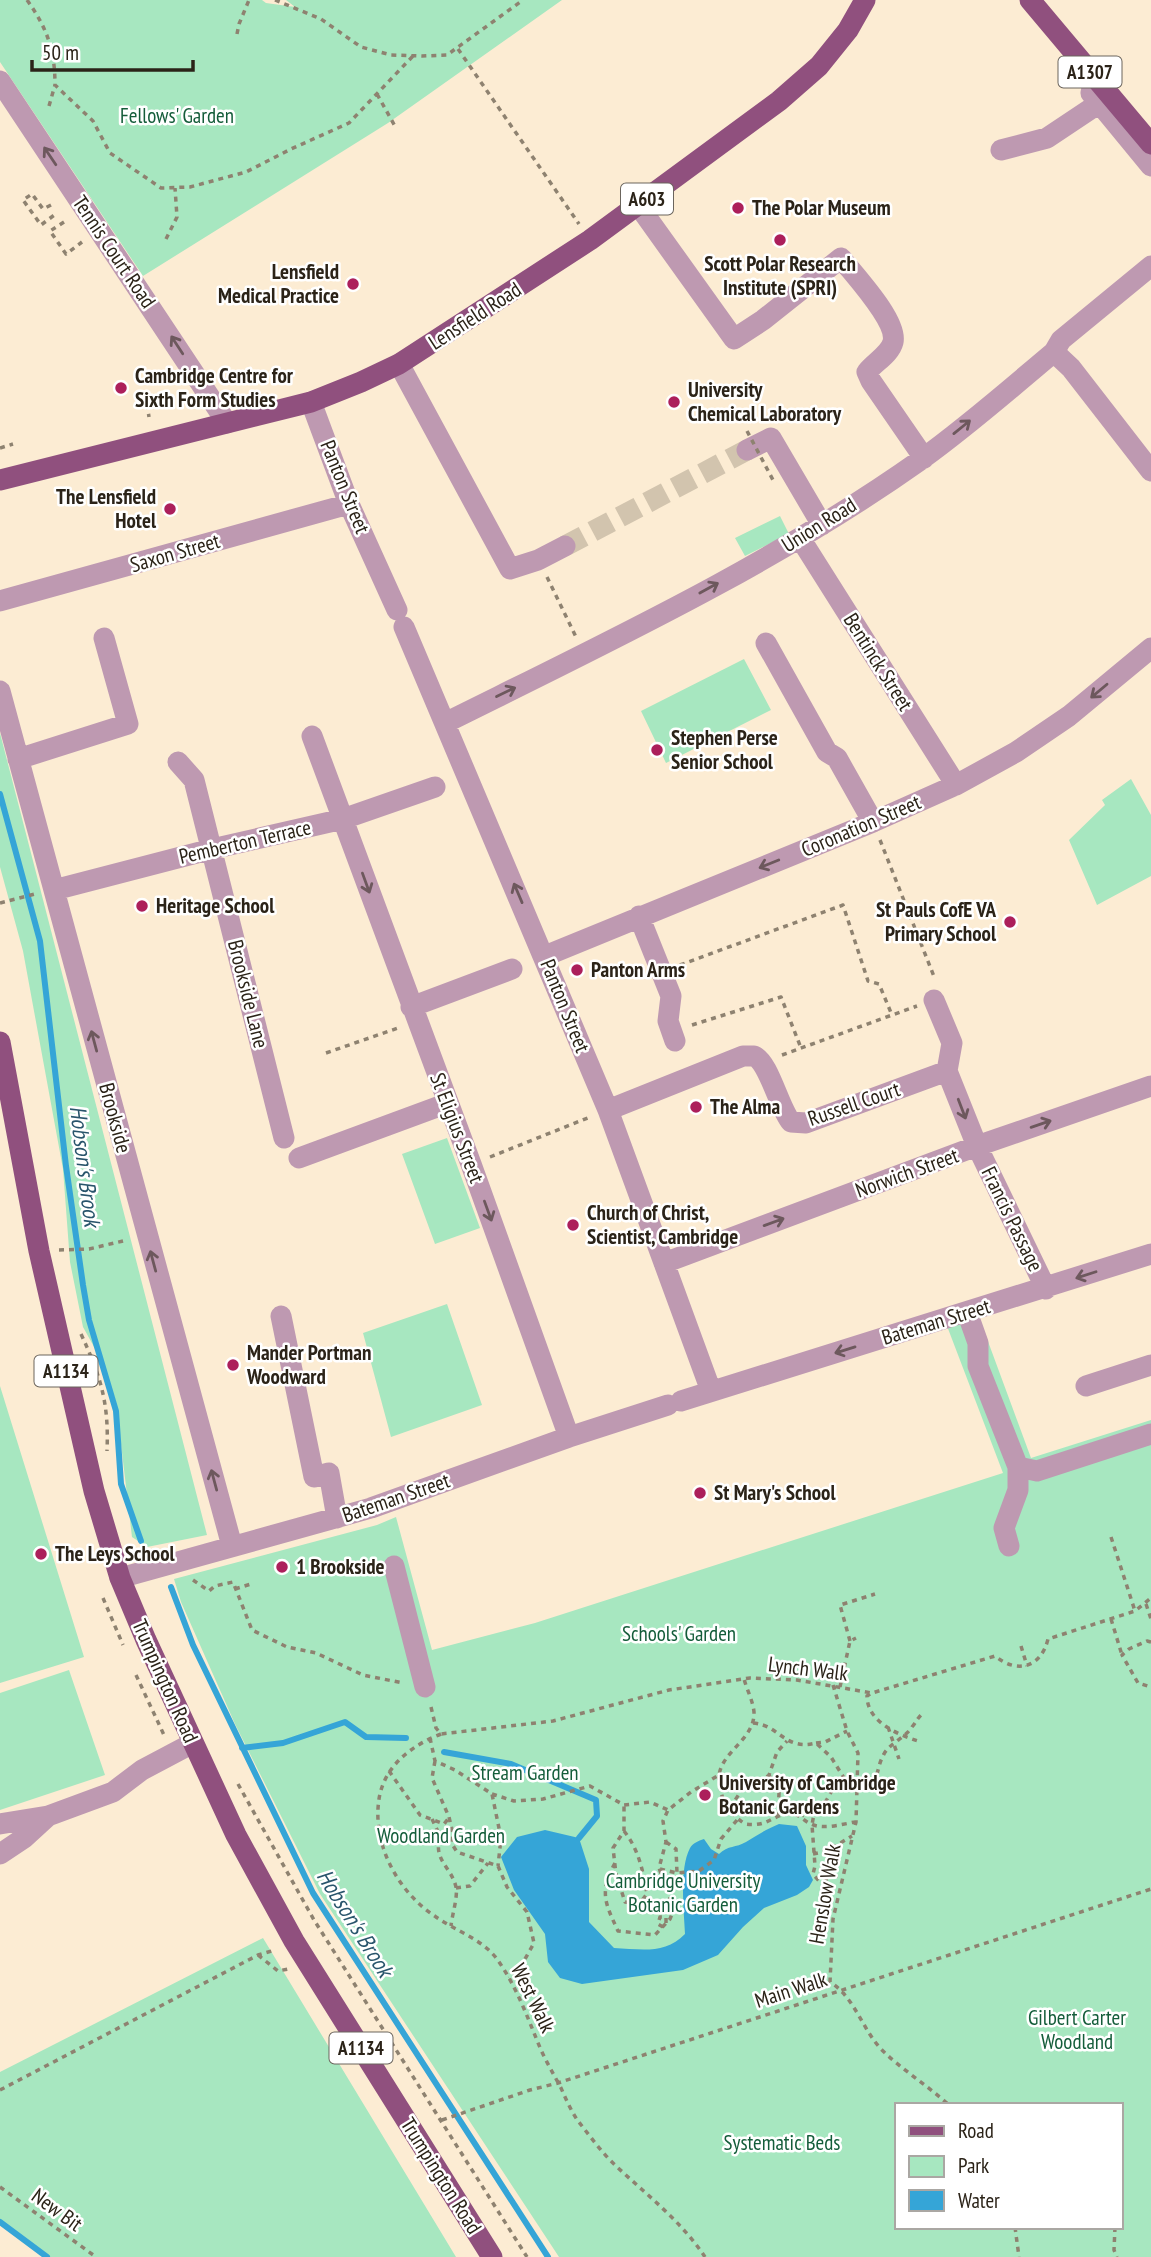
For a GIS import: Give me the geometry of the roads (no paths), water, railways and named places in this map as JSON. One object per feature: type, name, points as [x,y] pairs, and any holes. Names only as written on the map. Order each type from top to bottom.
[{"type":"main road","name":"Lensfield Road","points":[[0,480],[311,402],[400,363],[590,240],[779,101],[809,75],[848,30],[864,0]]},
{"type":"main road","name":"A1307","points":[[1030,0],[1094,77],[1104,100],[1151,144]]},
{"type":"main road","name":"Trumpington Road","points":[[0,1042],[38,1251],[94,1491],[120,1577],[158,1670],[236,1835],[294,1941],[492,2257]]},
{"type":"street","name":"Tennis Court Road","points":[[0,82],[227,423]]},
{"type":"street","points":[[1001,150],[1047,138],[1104,100],[1151,166]]},
{"type":"street","points":[[638,205],[734,338],[763,320],[841,258],[879,307],[892,330],[894,341],[889,350],[867,372],[924,458]]},
{"type":"street","name":"Union Road","points":[[445,723],[584,654],[822,525],[924,458],[1054,352],[1061,340],[1151,266]]},
{"type":"street","points":[[1054,352],[1071,368],[1151,471]]},
{"type":"street","points":[[400,363],[510,569],[538,560],[565,546]]},
{"type":"street","name":"Panton Street","points":[[311,402],[349,504],[401,618],[608,1110],[711,1391]]},
{"type":"street","points":[[747,441],[771,438],[822,525]]},
{"type":"street","name":"Saxon Street","points":[[0,601],[349,504]]},
{"type":"street","name":"Bentinck Street","points":[[800,538],[956,785]]},
{"type":"street","points":[[19,759],[128,724],[104,638]]},
{"type":"street","points":[[766,643],[827,752],[837,758],[873,822]]},
{"type":"street","name":"Coronation Street","points":[[545,956],[873,822],[956,785],[1016,752],[1069,716],[1151,648]]},
{"type":"street","name":"Brookside","points":[[0,691],[19,759],[45,891],[146,1236],[232,1546]]},
{"type":"street","name":"St Eligius Street","points":[[312,736],[569,1437]]},
{"type":"street","name":"Brookside Lane","points":[[178,762],[194,780],[284,1138]]},
{"type":"street","name":"Pemberton Terrace","points":[[45,891],[343,819],[435,787]]},
{"type":"street","points":[[639,916],[671,996],[668,1021],[673,1036]]},
{"type":"street","points":[[414,1014],[512,969]]},
{"type":"street","points":[[934,1000],[952,1044],[947,1072]]},
{"type":"street","name":"Russell Court","points":[[608,1110],[743,1056],[754,1056],[762,1062],[783,1114],[791,1122],[806,1123],[947,1072]]},
{"type":"street","name":"Francis Passage","points":[[947,1072],[977,1146],[1046,1289]]},
{"type":"street","name":"Norwich Street","points":[[664,1263],[977,1146],[1151,1086]]},
{"type":"street","points":[[299,1158],[448,1103]]},
{"type":"street","name":"Bateman Street","points":[[120,1577],[337,1518],[374,1516],[569,1437],[1151,1254]]},
{"type":"street","points":[[967,1312],[978,1343],[978,1366],[1018,1467],[1018,1490],[1004,1528],[1009,1546]]},
{"type":"street","points":[[281,1316],[314,1477],[329,1473],[337,1518]]},
{"type":"street","points":[[1086,1386],[1151,1365]]},
{"type":"street","points":[[1018,1467],[1037,1471],[1151,1434]]},
{"type":"street","points":[[394,1566],[425,1687]]},
{"type":"street","points":[[0,1824],[48,1816],[113,1792],[142,1770],[193,1743]]},
{"type":"street","points":[[0,1854],[24,1838],[48,1816]]},
{"type":"water","points":[[779,1824],[797,1826],[806,1846],[806,1865],[813,1880],[809,1887],[797,1895],[764,1908],[718,1955],[683,1970],[582,1984],[560,1978],[548,1962],[545,1934],[514,1890],[501,1857],[517,1837],[545,1830],[579,1838],[589,1869],[589,1922],[614,1948],[661,1948],[685,1934],[683,1878],[690,1848],[704,1839],[711,1849],[719,1854]]},
{"type":"waterway","name":"Hobson's Brook","points":[[0,794],[40,941],[66,1166],[83,1285],[89,1320],[116,1411],[121,1484],[141,1541]]},
{"type":"waterway","name":"Hobson's Brook","points":[[171,1587],[193,1645],[313,1893],[548,2257]]},
{"type":"waterway","points":[[242,1748],[283,1743],[345,1722],[366,1737],[406,1738]]},
{"type":"waterway","points":[[444,1752],[511,1764],[596,1800],[597,1816],[579,1838]]},
{"type":"waterway","points":[[0,2222],[47,2257]]},
{"type":"tunnel","points":[[565,546],[747,450]]},
{"type":"place","name":"The Polar Museum","points":[[738,208]]},
{"type":"place","name":"Scott Polar Research Institute (SPRI)","points":[[780,240]]},
{"type":"place","name":"Lensfield Medical Practice","points":[[353,284]]},
{"type":"place","name":"Cambridge Centre for Sixth Form Studies","points":[[121,388]]},
{"type":"place","name":"University Chemical Laboratory","points":[[674,402]]},
{"type":"place","name":"The Lensfield Hotel","points":[[170,509]]},
{"type":"place","name":"Stephen Perse Senior School","points":[[657,750]]},
{"type":"place","name":"Heritage School","points":[[142,906]]},
{"type":"place","name":"St Pauls CofE VA Primary School","points":[[1010,922]]},
{"type":"place","name":"Panton Arms","points":[[577,970]]},
{"type":"place","name":"The Alma","points":[[696,1107]]},
{"type":"place","name":"Church of Christ, Scientist, Cambridge","points":[[573,1225]]},
{"type":"place","name":"Mander Portman Woodward","points":[[233,1365]]},
{"type":"place","name":"St Mary's School","points":[[700,1493]]},
{"type":"place","name":"The Leys School","points":[[41,1554]]},
{"type":"place","name":"1 Brookside","points":[[282,1567]]},
{"type":"place","name":"University of Cambridge Botanic Gardens","points":[[705,1795]]},
{"type":"park label","name":"Fellows' Garden","points":[[177,116]]},
{"type":"park label","name":"Schools' Garden","points":[[679,1634]]},
{"type":"park label","name":"Stream Garden","points":[[525,1773]]},
{"type":"park label","name":"Woodland Garden","points":[[441,1836]]},
{"type":"park label","name":"Cambridge University Botanic Garden","points":[[683,1893]]},
{"type":"park label","name":"Gilbert Carter Woodland","points":[[1077,2030]]},
{"type":"park label","name":"Systematic Beds","points":[[782,2143]]}]
